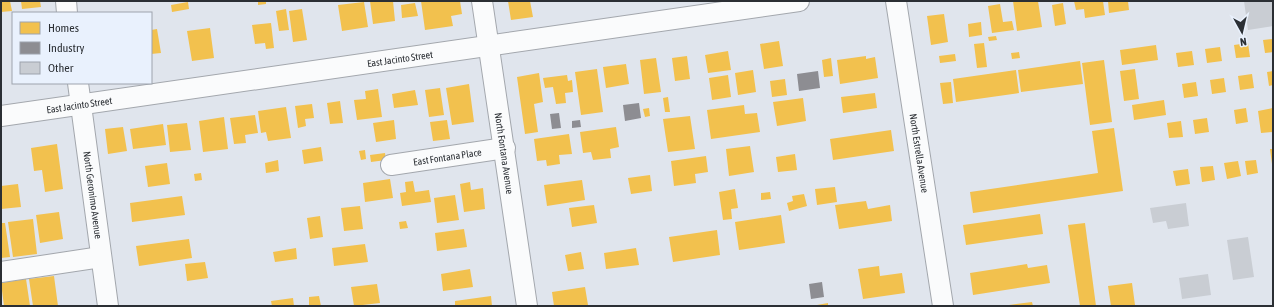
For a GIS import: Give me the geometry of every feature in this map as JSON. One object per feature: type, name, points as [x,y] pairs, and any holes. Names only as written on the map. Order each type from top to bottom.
[{"type":"street","points":[[66,1],[67,12]]},
{"type":"street","name":"North Fontana Avenue","points":[[482,1],[490,46],[527,306]]},
{"type":"street","name":"East Jacinto Street","points":[[1,116],[799,1]]},
{"type":"street","name":"North Estrella Avenue","points":[[896,1],[942,306]]},
{"type":"street","name":"North Geronimo Avenue","points":[[78,84],[108,306]]},
{"type":"street","name":"East Fontana Place","points":[[391,165],[505,148]]},
{"type":"street","points":[[1,272],[101,257]]},
{"type":"building: Homes","points":[[1,1],[10,1],[12,11],[1,12]]},
{"type":"building: Homes","points":[[21,1],[40,1],[41,7],[22,9]]},
{"type":"building: Homes","points":[[258,1],[266,1],[266,4],[258,5]]},
{"type":"building: Homes","points":[[370,1],[393,1],[395,21],[373,24]]},
{"type":"building: Homes","points":[[421,1],[460,1],[462,14],[451,16],[453,26],[425,30]]},
{"type":"building: Homes","points":[[508,1],[530,1],[533,17],[511,20]]},
{"type":"building: Homes","points":[[1013,1],[1038,1],[1042,27],[1017,31]]},
{"type":"building: Homes","points":[[1074,1],[1103,1],[1105,15],[1085,18],[1084,9],[1076,10]]},
{"type":"building: Homes","points":[[1108,1],[1128,1],[1129,10],[1109,13]]},
{"type":"building: Homes","points":[[188,2],[189,9],[172,12],[171,5]]},
{"type":"building: Homes","points":[[364,2],[368,27],[342,31],[338,5]]},
{"type":"building: Homes","points":[[415,3],[418,16],[402,18],[401,5]]},
{"type":"building: Homes","points":[[1063,3],[1066,24],[1055,26],[1052,5]]},
{"type":"building: Homes","points":[[1000,4],[1003,22],[1012,21],[1014,30],[992,33],[988,6]]},
{"type":"building: Homes","points":[[286,9],[289,30],[279,31],[276,11]]},
{"type":"building: Homes","points":[[302,9],[307,40],[293,42],[289,11]]},
{"type":"building: Homes","points":[[944,14],[948,42],[931,45],[927,16]]},
{"type":"building: Homes","points":[[981,22],[982,35],[969,37],[968,24]]},
{"type":"building: Homes","points":[[271,23],[274,48],[266,49],[265,43],[255,44],[252,25]]},
{"type":"building: Homes","points":[[210,28],[214,58],[192,61],[187,31]]},
{"type":"building: Homes","points":[[157,29],[161,53],[152,54],[152,30]]},
{"type":"building: Homes","points":[[996,36],[997,40],[989,41],[988,37]]},
{"type":"building: Homes","points":[[1273,39],[1273,52],[1265,53],[1263,40]]},
{"type":"building: Homes","points":[[779,41],[783,66],[764,69],[760,44]]},
{"type":"building: Homes","points":[[984,43],[987,67],[977,68],[974,44]]},
{"type":"building: Homes","points":[[1248,43],[1250,57],[1236,58],[1234,45]]},
{"type":"building: Homes","points":[[1156,45],[1158,60],[1122,65],[1120,50]]},
{"type":"building: Homes","points":[[1220,47],[1222,61],[1207,63],[1205,49]]},
{"type":"building: Homes","points":[[728,51],[731,70],[708,73],[705,55]]},
{"type":"building: Homes","points":[[1192,51],[1194,65],[1178,67],[1176,53]]},
{"type":"building: Homes","points":[[1019,52],[1020,58],[1012,59],[1011,53]]},
{"type":"building: Homes","points":[[955,54],[956,61],[940,63],[939,56]]},
{"type":"building: Homes","points":[[687,56],[690,79],[675,81],[672,58]]},
{"type":"building: Homes","points":[[866,56],[866,59],[875,57],[878,78],[840,84],[837,60]]},
{"type":"building: Homes","points":[[656,58],[661,92],[644,94],[640,60]]},
{"type":"building: Homes","points":[[831,58],[833,76],[824,77],[822,60]]},
{"type":"building: Homes","points":[[1104,60],[1112,122],[1090,125],[1082,63]]},
{"type":"building: Homes","points":[[1080,61],[1083,84],[1021,92],[1018,70]]},
{"type":"building: Homes","points":[[626,64],[629,84],[606,88],[603,67]]},
{"type":"building: Homes","points":[[597,69],[603,112],[581,115],[575,72]]},
{"type":"building: Homes","points":[[1135,69],[1139,99],[1124,101],[1120,71]]},
{"type":"building: Homes","points":[[753,70],[756,92],[738,95],[735,73]]},
{"type":"building: Homes","points":[[1016,70],[1019,93],[956,102],[953,79]]},
{"type":"building: Homes","points":[[1273,71],[1273,85],[1269,86],[1267,72]]},
{"type":"building: Homes","points":[[539,73],[543,102],[534,104],[538,132],[525,134],[517,77]]},
{"type":"building: Homes","points":[[1252,74],[1254,88],[1240,90],[1238,76]]},
{"type":"building: Homes","points":[[567,75],[568,81],[572,80],[573,92],[565,93],[566,103],[556,104],[553,87],[545,88],[543,78]]},
{"type":"building: Homes","points":[[728,75],[731,97],[712,100],[709,78]]},
{"type":"building: Homes","points":[[1224,78],[1226,92],[1212,94],[1210,80]]},
{"type":"building: Homes","points":[[785,79],[787,95],[772,97],[770,81]]},
{"type":"building: Homes","points":[[951,82],[953,103],[943,104],[940,83]]},
{"type":"building: Homes","points":[[1196,82],[1198,96],[1184,98],[1182,84]]},
{"type":"building: Homes","points":[[469,84],[474,122],[452,125],[446,88]]},
{"type":"building: Homes","points":[[440,88],[444,115],[429,117],[425,90]]},
{"type":"building: Homes","points":[[378,89],[382,117],[357,120],[354,100],[366,99],[365,91]]},
{"type":"building: Homes","points":[[415,90],[418,105],[394,108],[392,94]]},
{"type":"building: Homes","points":[[875,93],[877,108],[843,113],[841,97]]},
{"type":"building: Homes","points":[[668,97],[670,112],[665,112],[663,98]]},
{"type":"building: Homes","points":[[803,98],[806,121],[777,126],[773,102]]},
{"type":"building: Homes","points":[[1164,100],[1166,115],[1134,120],[1132,105]]},
{"type":"building: Homes","points":[[340,101],[343,123],[330,124],[327,103]]},
{"type":"building: Homes","points":[[312,104],[314,118],[305,119],[306,126],[298,128],[295,106]]},
{"type":"building: Homes","points":[[744,105],[745,114],[757,113],[760,132],[711,139],[707,110]]},
{"type":"building: Homes","points":[[286,107],[291,138],[268,141],[266,132],[261,133],[258,111]]},
{"type":"building: Homes","points":[[649,108],[650,116],[645,117],[643,109]]},
{"type":"building: Homes","points":[[1246,108],[1248,122],[1236,124],[1234,110]]},
{"type":"building: Homes","points":[[1273,108],[1273,132],[1261,133],[1258,111]]},
{"type":"building: Homes","points":[[255,115],[258,133],[245,135],[246,143],[234,144],[230,118]]},
{"type":"building: Homes","points":[[690,116],[695,149],[668,152],[663,119]]},
{"type":"building: Homes","points":[[224,117],[228,149],[203,152],[199,121]]},
{"type":"building: Homes","points":[[1207,118],[1209,132],[1195,134],[1193,120]]},
{"type":"building: Homes","points":[[394,120],[396,139],[376,142],[373,123]]},
{"type":"building: Homes","points":[[447,120],[450,139],[433,141],[430,122]]},
{"type":"building: Homes","points":[[1181,121],[1183,137],[1169,138],[1167,123]]},
{"type":"building: Homes","points":[[187,123],[191,150],[170,152],[167,125]]},
{"type":"building: Homes","points":[[163,124],[166,145],[133,149],[130,129]]},
{"type":"building: Homes","points":[[123,127],[127,151],[108,154],[105,129]]},
{"type":"building: Homes","points":[[616,127],[619,147],[610,149],[611,158],[593,160],[591,152],[583,153],[580,132]]},
{"type":"building: Homes","points":[[1114,128],[1123,191],[973,213],[970,192],[1098,173],[1092,131]]},
{"type":"building: Homes","points":[[891,130],[894,151],[833,160],[830,139]]},
{"type":"building: Homes","points":[[569,134],[572,154],[559,155],[560,164],[547,166],[546,160],[537,161],[534,139]]},
{"type":"building: Homes","points":[[57,144],[63,189],[45,192],[42,170],[34,171],[31,148]]},
{"type":"building: Homes","points":[[750,146],[754,172],[729,176],[726,149]]},
{"type":"building: Homes","points":[[321,147],[323,161],[304,164],[302,150]]},
{"type":"building: Homes","points":[[1270,149],[1273,149],[1273,164],[1272,164]]},
{"type":"building: Homes","points":[[365,150],[366,159],[361,160],[359,151]]},
{"type":"building: Homes","points":[[385,153],[386,160],[371,162],[370,155]]},
{"type":"building: Homes","points":[[795,154],[797,170],[778,172],[776,157]]},
{"type":"building: Homes","points":[[706,156],[708,172],[695,174],[696,183],[674,186],[671,161]]},
{"type":"building: Homes","points":[[278,160],[279,171],[266,173],[265,163]]},
{"type":"building: Homes","points":[[1256,160],[1258,173],[1247,175],[1245,161]]},
{"type":"building: Homes","points":[[1238,161],[1241,176],[1227,179],[1224,163]]},
{"type":"building: Homes","points":[[167,163],[170,184],[148,187],[145,166]]},
{"type":"building: Homes","points":[[1213,166],[1215,180],[1202,182],[1200,167]]},
{"type":"building: Homes","points":[[1188,169],[1190,184],[1176,186],[1173,171]]},
{"type":"building: Homes","points":[[201,173],[202,180],[195,181],[194,174]]},
{"type":"building: Homes","points":[[650,175],[652,191],[631,194],[628,178]]},
{"type":"building: Homes","points":[[390,179],[393,198],[365,202],[363,183]]},
{"type":"building: Homes","points":[[582,180],[585,200],[547,206],[544,185]]},
{"type":"building: Homes","points":[[413,181],[415,192],[429,190],[431,202],[402,206],[400,193],[406,192],[405,182]]},
{"type":"building: Homes","points":[[470,182],[471,190],[483,188],[485,209],[464,212],[460,184]]},
{"type":"building: Homes","points":[[18,184],[21,207],[1,209],[1,186]]},
{"type":"building: Homes","points":[[835,187],[837,202],[817,205],[815,189]]},
{"type":"building: Homes","points":[[735,189],[738,208],[731,209],[732,219],[723,220],[719,192]]},
{"type":"building: Homes","points":[[770,192],[771,199],[761,200],[761,193]]},
{"type":"building: Homes","points":[[804,194],[807,206],[789,211],[787,203],[793,201],[792,196]]},
{"type":"building: Homes","points":[[455,195],[459,220],[437,223],[434,198]]},
{"type":"building: Homes","points":[[182,196],[185,215],[132,222],[130,203]]},
{"type":"building: Homes","points":[[866,201],[868,209],[890,205],[892,221],[839,229],[835,205]]},
{"type":"building: Homes","points":[[594,205],[597,223],[572,227],[569,208]]},
{"type":"building: Homes","points":[[360,206],[363,229],[344,231],[341,208]]},
{"type":"building: Homes","points":[[59,212],[63,239],[40,243],[36,215]]},
{"type":"building: Homes","points":[[1040,214],[1043,234],[966,245],[963,225]]},
{"type":"building: Homes","points":[[781,215],[785,243],[739,250],[735,222]]},
{"type":"building: Homes","points":[[320,216],[323,237],[310,239],[307,218]]},
{"type":"building: Homes","points":[[33,219],[37,254],[13,257],[8,222]]},
{"type":"building: Homes","points":[[406,221],[408,228],[400,229],[399,222]]},
{"type":"building: Homes","points":[[1,223],[5,223],[10,257],[1,258]]},
{"type":"building: Homes","points":[[1085,223],[1096,306],[1080,306],[1068,225]]},
{"type":"building: Homes","points":[[464,229],[467,247],[437,251],[435,233]]},
{"type":"building: Homes","points":[[717,230],[720,255],[673,262],[669,237]]},
{"type":"building: Homes","points":[[189,239],[192,258],[139,266],[136,246]]},
{"type":"building: Homes","points":[[365,244],[368,262],[334,266],[332,248]]},
{"type":"building: Homes","points":[[296,248],[297,259],[275,262],[273,252]]},
{"type":"building: Homes","points":[[636,248],[639,265],[606,269],[604,253]]},
{"type":"building: Homes","points":[[581,252],[584,269],[568,271],[565,255]]},
{"type":"building: Homes","points":[[205,262],[208,278],[187,281],[185,264]]},
{"type":"building: Homes","points":[[1027,264],[1028,268],[1047,265],[1050,283],[973,295],[970,273]]},
{"type":"building: Homes","points":[[879,266],[880,276],[902,273],[905,293],[863,299],[858,269]]},
{"type":"building: Homes","points":[[470,269],[473,287],[443,291],[441,274]]},
{"type":"building: Homes","points":[[54,276],[58,306],[33,306],[29,279]]},
{"type":"building: Homes","points":[[26,279],[30,306],[4,306],[1,283]]},
{"type":"building: Homes","points":[[1132,283],[1135,305],[1111,306],[1108,286]]},
{"type":"building: Homes","points":[[377,284],[380,303],[354,306],[351,287]]},
{"type":"building: Homes","points":[[585,287],[588,305],[554,306],[552,292]]},
{"type":"building: Homes","points":[[319,296],[321,306],[309,306],[309,297]]},
{"type":"building: Homes","points":[[491,296],[492,306],[455,306],[455,301]]},
{"type":"building: Homes","points":[[293,298],[294,306],[272,306],[271,301]]},
{"type":"building: Homes","points":[[1032,302],[1033,306],[1009,306],[1009,305]]},
{"type":"building: Homes","points":[[828,303],[828,306],[817,306],[817,305]]},
{"type":"building: Industry","points":[[818,71],[820,88],[799,91],[797,74]]},
{"type":"building: Industry","points":[[639,103],[641,118],[625,121],[623,105]]},
{"type":"building: Industry","points":[[559,113],[561,128],[552,129],[550,114]]},
{"type":"building: Industry","points":[[580,120],[581,127],[572,128],[572,121]]},
{"type":"building: Industry","points":[[822,282],[824,297],[811,299],[809,284]]},
{"type":"building: Other","points":[[1244,1],[1273,1],[1273,26],[1248,30]]},
{"type":"building: Other","points":[[1186,203],[1189,226],[1168,229],[1166,221],[1153,223],[1150,208]]},
{"type":"building: Other","points":[[1248,237],[1254,277],[1233,280],[1227,240]]},
{"type":"building: Other","points":[[1208,274],[1211,295],[1182,299],[1179,278]]}]
